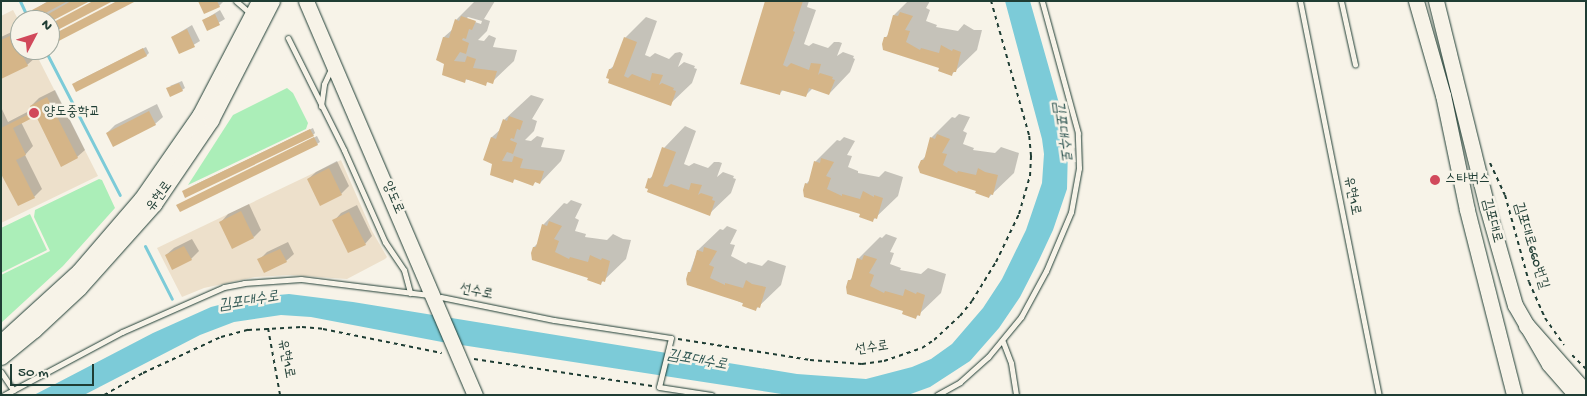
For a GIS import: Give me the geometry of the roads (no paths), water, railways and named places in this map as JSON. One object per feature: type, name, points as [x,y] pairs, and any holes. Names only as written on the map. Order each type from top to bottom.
[{"type":"main road","points":[[1527,326],[1586,393]]},
{"type":"street","name":"유현로","points":[[1,357],[34,330],[79,288],[154,204],[211,120],[272,1]]},
{"type":"street","name":"양도로","points":[[306,1],[437,299]]},
{"type":"street","name":"양도로","points":[[314,1],[461,355],[475,395]]},
{"type":"street","name":"김포대로","points":[[1416,1],[1443,95],[1468,210],[1514,395]]},
{"type":"street","name":"김포대로","points":[[1436,1],[1487,207],[1515,305],[1549,364],[1576,395]]},
{"type":"street","name":"유현로","points":[[1,342],[79,270],[141,199],[200,114],[256,8]]},
{"type":"street","name":"양도로","points":[[461,355],[482,395]]},
{"type":"lane","points":[[236,1],[256,8]]},
{"type":"lane","points":[[937,395],[960,382],[1003,342],[1021,317],[1061,239],[1076,190],[1079,150],[1075,120],[1042,1]]},
{"type":"lane","name":"유현1로","points":[[1300,1],[1379,395]]},
{"type":"lane","points":[[1341,1],[1355,64]]},
{"type":"lane","points":[[288,38],[344,150],[385,242],[404,270],[410,293]]},
{"type":"lane","points":[[321,106],[324,84],[334,64]]},
{"type":"lane","name":"선수로","points":[[4,395],[122,332],[224,287],[244,283],[301,279],[410,293],[554,320],[671,338],[659,387],[711,395]]},
{"type":"lane","points":[[1003,342],[1011,363],[1016,395]]},
{"type":"lane","points":[[1,372],[13,390]]},
{"type":"water","name":"김포대수로","points":[[1005,1],[1030,1],[1064,121],[1068,147],[1067,189],[1053,230],[1039,260],[1020,297],[999,328],[970,361],[930,387],[908,395],[788,395],[442,342],[311,317],[281,315],[234,322],[200,335],[84,395],[34,395],[153,333],[211,307],[246,298],[289,294],[353,302],[797,374],[866,379],[912,367],[931,359],[952,344],[983,308],[1002,279],[1026,230],[1042,183],[1044,154],[1042,139]]},
{"type":"waterway","points":[[20,1],[24,10]]},
{"type":"waterway","points":[[50,60],[120,195]]},
{"type":"waterway","points":[[145,246],[172,299]]},
{"type":"place","name":"양도중학교","points":[[34,113]]},
{"type":"place","name":"스타벅스","points":[[1435,180]]}]
